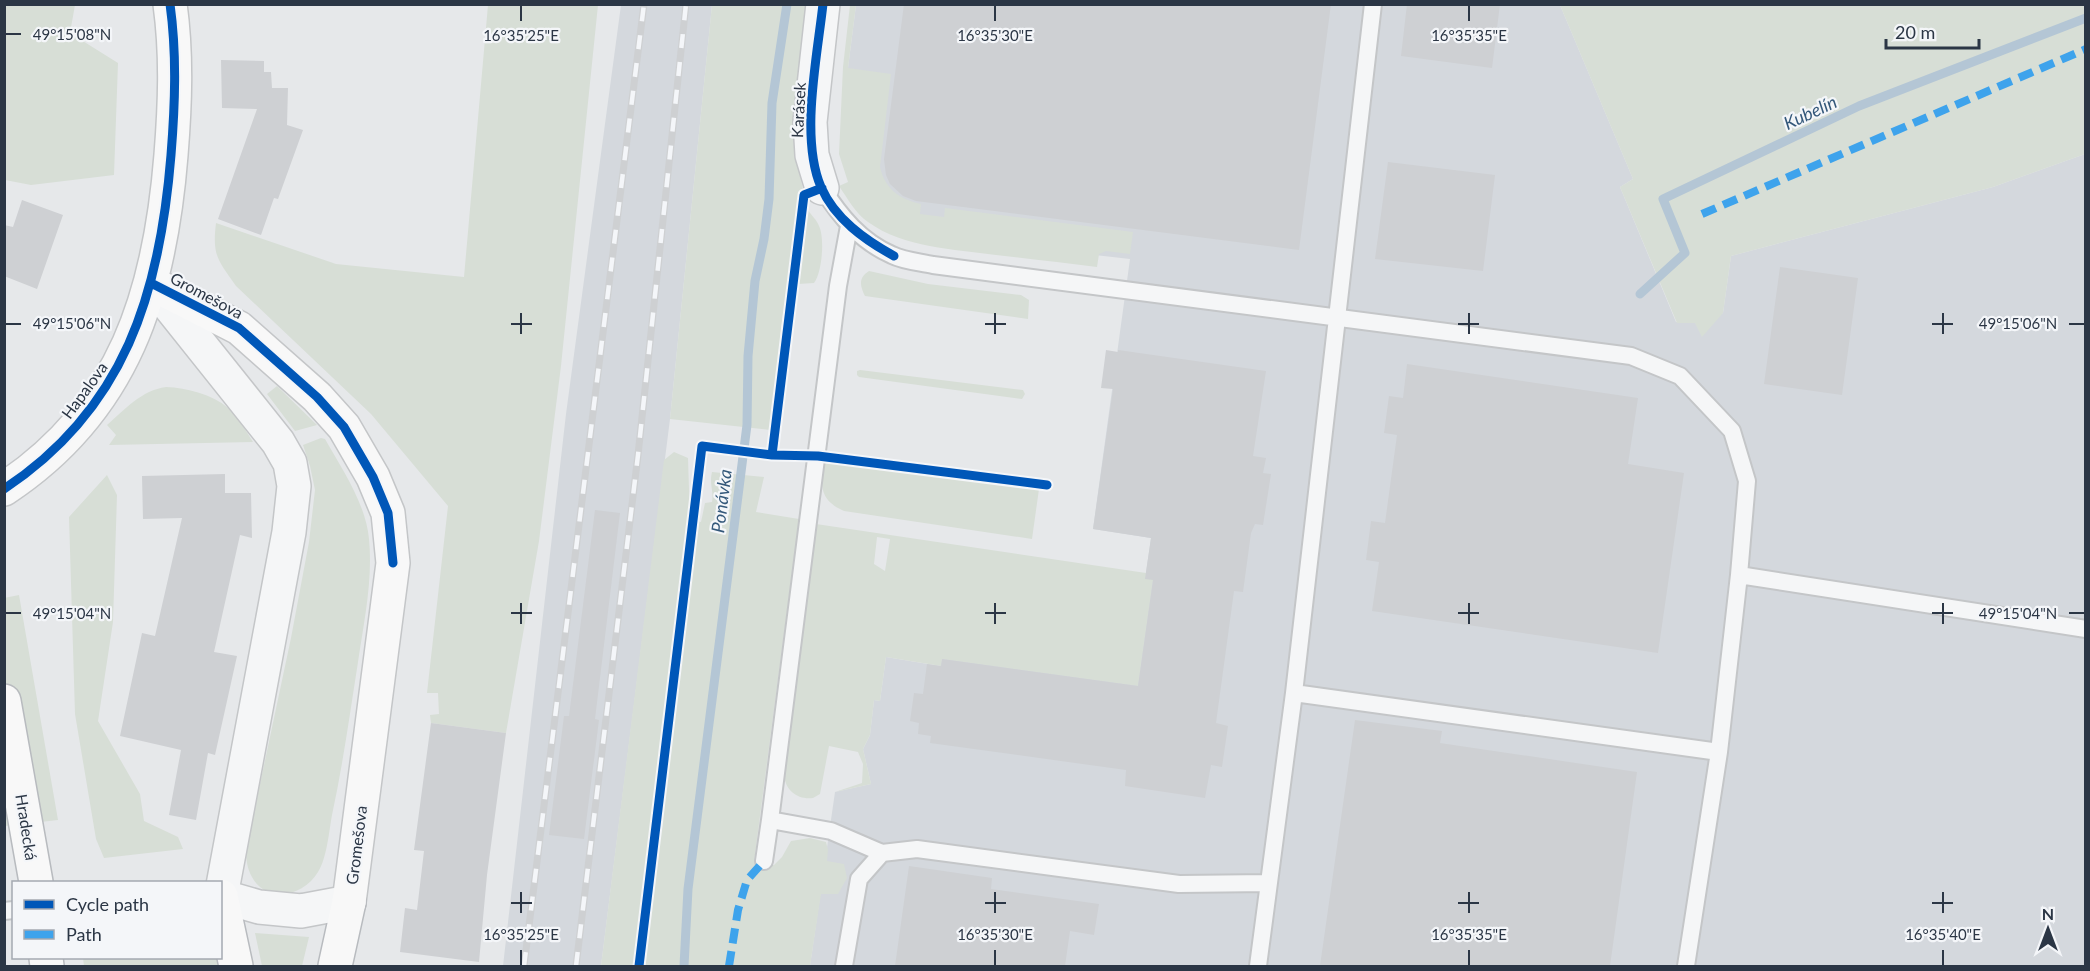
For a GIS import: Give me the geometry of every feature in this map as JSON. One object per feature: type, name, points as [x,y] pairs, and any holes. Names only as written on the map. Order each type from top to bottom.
[{"type":"main road","name":"Gromešova","points":[[170,4],[176,96],[162,236],[151,283],[239,328],[316,397],[344,427],[373,477],[388,513],[393,563],[349,902]]},
{"type":"main road","name":"Hapalova","points":[[4,489],[40,463],[61,444],[95,406],[126,352],[151,283]]},
{"type":"main road","name":"Hradecká","points":[[4,701],[36,881]]},
{"type":"main road","points":[[222,901],[236,966]]},
{"type":"main road","points":[[337,964],[349,902]]},
{"type":"street","name":"Karásek","points":[[822,4],[810,122],[813,155],[822,188]]},
{"type":"street","name":"Gromešova","points":[[151,283],[278,442],[290,463],[294,486],[289,532],[272,629],[222,891]]},
{"type":"street","name":"Gromešova","points":[[222,896],[259,907],[301,911],[349,902]]},
{"type":"lane","points":[[1257,966],[1294,693],[1373,4]]},
{"type":"lane","name":"Karásek","points":[[822,188],[849,226],[871,243],[894,256],[933,265],[1631,356],[1680,376],[1732,431],[1747,481],[1719,752],[1686,966]]},
{"type":"lane","points":[[764,861],[838,286],[849,226]]},
{"type":"lane","points":[[1739,575],[2085,629]]},
{"type":"lane","points":[[1294,693],[1719,752]]},
{"type":"lane","points":[[770,820],[831,831],[882,853],[916,849],[1179,884],[1269,884]]},
{"type":"lane","points":[[844,966],[859,879],[882,853]]},
{"type":"shaded area","points":[[4,5],[75,5],[70,33],[118,63],[114,175],[31,185],[5,180]]},
{"type":"shaded area","points":[[488,5],[598,5],[561,366],[539,541],[506,733],[431,723],[430,715],[439,714],[438,693],[427,693],[448,506],[371,414],[236,286],[218,257],[215,243],[216,223],[336,264],[464,277]]},
{"type":"shaded area","points":[[621,5],[712,5],[670,419],[601,966],[503,966],[566,414]]},
{"type":"shaded area","points":[[712,5],[808,5],[794,151],[803,189],[800,190],[780,337],[783,353],[778,360],[770,430],[670,419]]},
{"type":"shaded area","points":[[850,5],[856,5],[848,68],[891,74],[880,167],[885,181],[894,192],[921,204],[920,214],[944,217],[945,208],[1133,232],[1130,254],[1106,251],[1099,254],[1097,267],[947,249],[897,237],[882,231],[863,218],[839,186],[848,182],[839,154],[843,67]]},
{"type":"shaded area","points":[[856,5],[1560,5],[1633,179],[1620,187],[1676,322],[1695,323],[1723,313],[1731,256],[1993,187],[2085,154],[2085,966],[810,966],[835,792],[871,784],[863,749],[870,735],[874,700],[880,701],[886,657],[940,666],[942,659],[1145,579],[1151,538],[1093,529],[1130,259],[945,238],[883,200],[848,68]]},
{"type":"shaded area","points":[[1560,5],[2085,5],[2085,154],[1993,187],[1731,256],[1723,313],[1702,337],[1695,323],[1677,323],[1620,187],[1633,179]]},
{"type":"shaded area","points":[[808,210],[821,231],[821,264],[814,283],[798,284]]},
{"type":"shaded area","points":[[869,271],[928,284],[1021,295],[1029,300],[1028,319],[865,296],[861,282],[863,276]]},
{"type":"shaded area","points":[[857,371],[1023,390],[1025,394],[1022,399],[859,377]]},
{"type":"shaded area","points":[[277,386],[317,425],[295,431],[267,394]]},
{"type":"shaded area","points":[[166,387],[199,393],[222,403],[242,424],[253,442],[109,445],[116,435],[107,425],[141,396]]},
{"type":"shaded area","points":[[321,438],[325,439],[346,475],[363,513],[369,539],[369,585],[340,777],[324,859],[318,872],[304,887],[295,892],[276,894],[259,886],[252,877],[247,864],[246,850],[309,542],[315,490],[303,445]]},
{"type":"shaded area","points":[[674,452],[688,458],[690,520],[701,522],[705,503],[712,502],[712,472],[764,477],[756,512],[799,519],[754,862],[774,865],[782,857],[791,841],[810,838],[826,842],[827,861],[844,864],[847,878],[838,894],[821,894],[810,966],[601,966],[664,460]]},
{"type":"shaded area","points":[[824,462],[1039,489],[1032,539],[844,511],[826,497],[822,486]]},
{"type":"shaded area","points":[[107,475],[117,495],[113,622],[98,721],[140,794],[144,821],[178,837],[183,849],[104,858],[96,839],[75,714],[69,517]]},
{"type":"shaded area","points":[[816,524],[1146,573],[1153,580],[1138,686],[942,659],[941,666],[886,657],[880,701],[874,700],[870,735],[863,749],[871,784],[835,792],[862,783],[863,764],[858,752],[829,746],[820,794],[813,798],[798,796],[787,786],[784,776]],"holes":[[[877,537],[890,539],[885,571],[874,564]]]},
{"type":"shaded area","points":[[19,595],[58,820],[5,826],[4,598]]},
{"type":"shaded area","points":[[255,933],[309,937],[302,966],[262,966]]},
{"type":"shaded area","points":[[83,959],[218,959],[220,966],[84,966]]},
{"type":"building","points":[[904,4],[1331,4],[1299,250],[916,201],[903,196],[890,184],[884,159]]},
{"type":"building","points":[[1407,4],[1500,4],[1492,68],[1401,56]]},
{"type":"building","points":[[221,60],[264,61],[264,72],[271,72],[272,88],[288,88],[287,125],[303,130],[278,199],[274,198],[261,235],[218,219],[257,109],[222,108]]},
{"type":"building","points":[[1388,162],[1495,175],[1483,271],[1375,259]]},
{"type":"building","points":[[22,200],[63,215],[37,289],[4,276],[4,225],[13,227]]},
{"type":"building","points":[[1780,267],[1858,278],[1842,395],[1764,384]]},
{"type":"building","points":[[1106,350],[1266,371],[1253,456],[1266,458],[1263,473],[1271,474],[1263,525],[1255,524],[1251,533],[1243,592],[1234,591],[1216,723],[1228,726],[1222,767],[1211,765],[1205,798],[1125,786],[1126,770],[930,743],[931,736],[918,734],[919,723],[910,721],[914,693],[923,694],[927,664],[941,666],[942,659],[1138,686],[1153,580],[1145,579],[1151,538],[1093,529],[1113,389],[1101,388]]},
{"type":"building","points":[[1407,364],[1638,398],[1628,464],[1684,473],[1658,653],[1372,611],[1379,562],[1366,560],[1371,521],[1385,523],[1397,435],[1384,433],[1389,396],[1403,398]]},
{"type":"building","points":[[225,474],[225,493],[251,493],[252,538],[240,535],[214,652],[237,656],[215,755],[208,753],[196,820],[169,815],[181,750],[120,736],[142,633],[155,636],[182,518],[143,519],[142,476]]},
{"type":"building","points":[[595,510],[620,513],[595,719],[599,720],[584,839],[549,835],[564,716],[569,716]]},
{"type":"building","points":[[1355,720],[1442,731],[1440,743],[1637,772],[1610,966],[1320,966]]},
{"type":"building","points":[[431,723],[506,733],[487,875],[479,962],[400,952],[405,908],[417,910],[424,851],[414,850]]},
{"type":"building","points":[[909,866],[992,878],[991,889],[1099,904],[1094,935],[1070,931],[1065,966],[895,966]]},
{"type":"waterway","name":"Ponávka","points":[[684,966],[688,889],[747,425],[748,356],[755,281],[764,239],[769,199],[772,103],[787,4]]},
{"type":"waterway","name":"Kubelín","points":[[1640,294],[1685,253],[1663,199],[1859,106],[2086,18]]},
{"type":"railway","points":[[524,966],[644,4]]},
{"type":"railway","points":[[576,966],[638,455],[686,4]]},
{"type":"marked path","points":[[1702,214],[2086,49]]},
{"type":"marked path","points":[[729,966],[738,910],[747,880],[764,861]]},
{"type":"cycle path","points":[[4,489],[45,457],[80,422],[107,385],[129,344],[145,300],[166,206],[171,155],[175,80],[170,4]]},
{"type":"cycle path","points":[[823,4],[812,97],[811,122],[815,167],[821,187],[834,209],[862,236],[894,256]]},
{"type":"cycle path","points":[[772,455],[804,195],[822,188]]},
{"type":"cycle path","points":[[151,283],[239,328],[317,397],[344,427],[373,477],[388,513],[393,563]]},
{"type":"cycle path","points":[[639,966],[702,446],[772,455],[818,456],[1047,485]]}]
